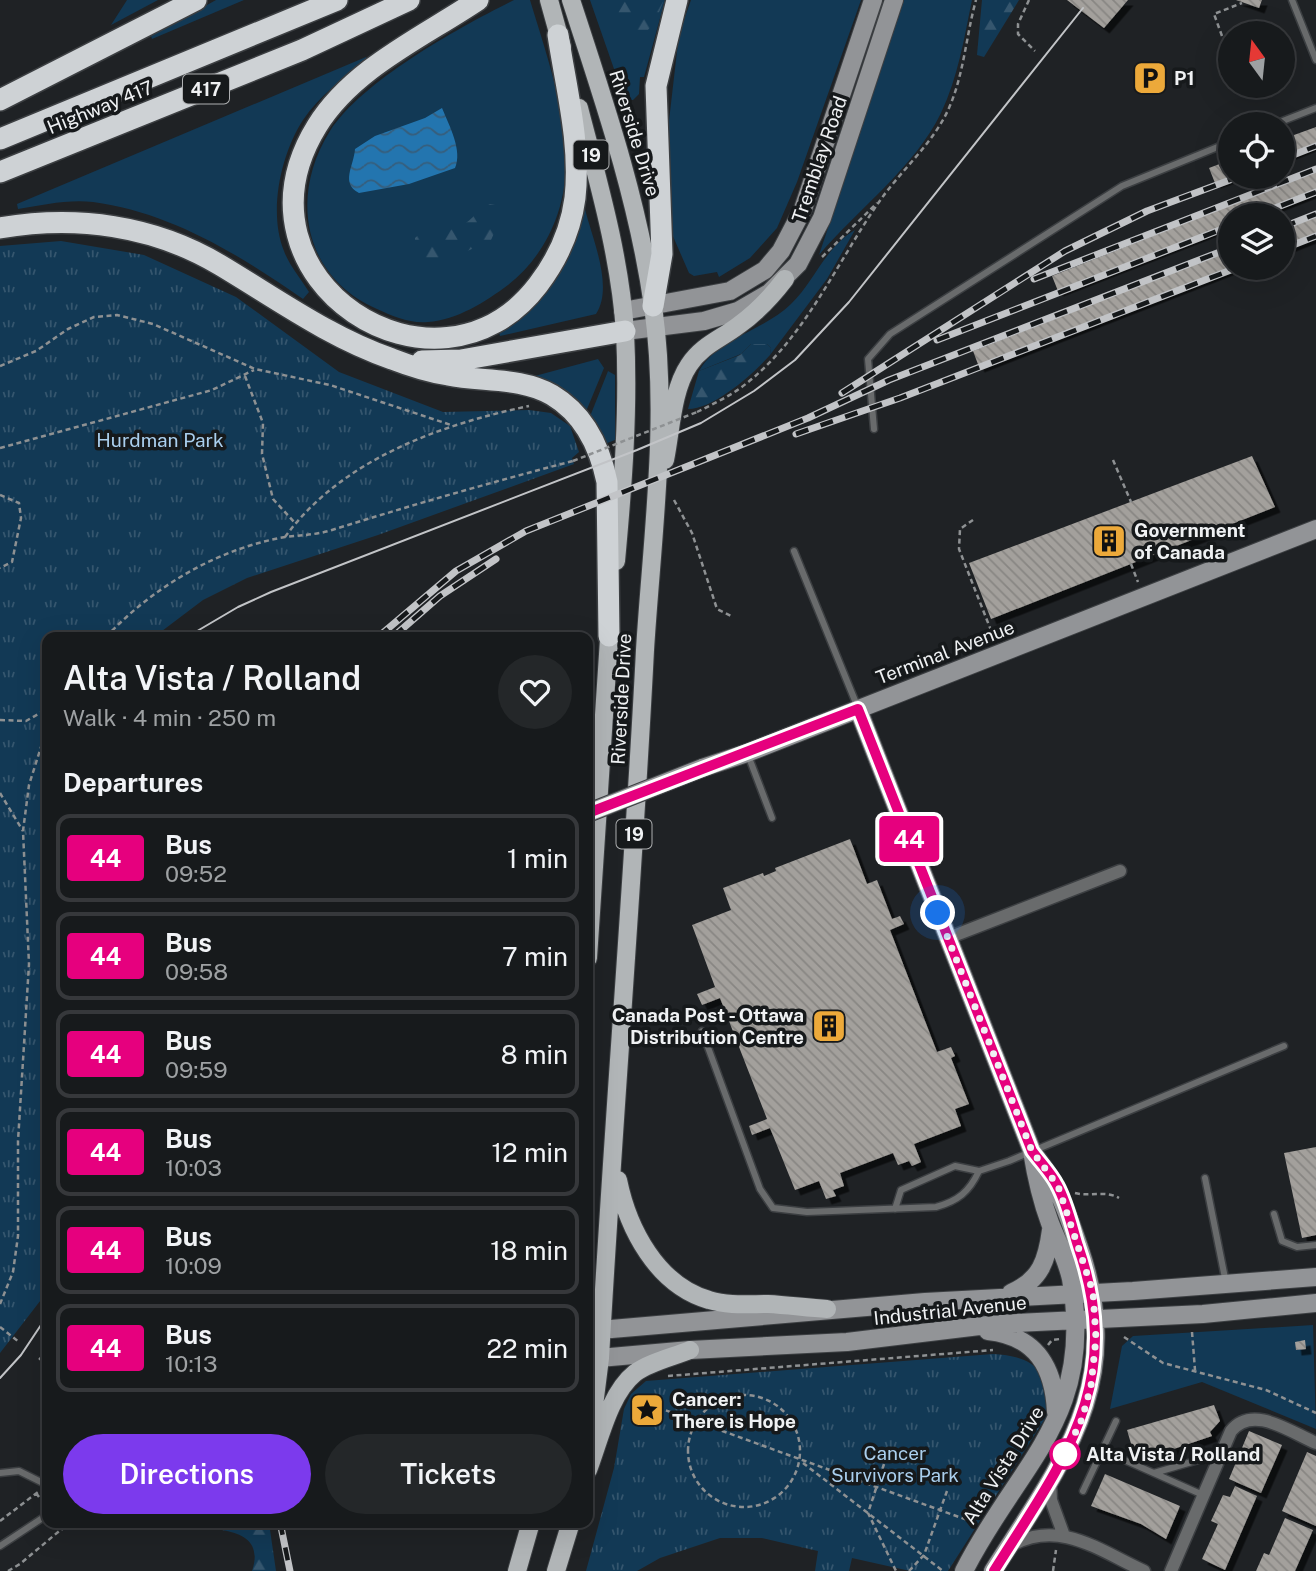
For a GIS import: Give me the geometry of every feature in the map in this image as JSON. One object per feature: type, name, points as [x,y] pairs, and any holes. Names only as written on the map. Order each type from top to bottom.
[{"type":"highway","points":[[0,100],[196,0]]},
{"type":"highway","name":"Highway 417","points":[[0,172],[302,50],[409,0]]},
{"type":"highway","points":[[478,0],[382,62],[348,89],[318,124],[300,159],[294,186],[293,213],[305,256],[320,282],[337,301],[376,325],[422,337],[464,333],[503,317],[519,305],[547,273],[570,218],[576,170],[558,35]]},
{"type":"highway","points":[[654,316],[662,254],[656,86],[664,44],[677,0]]},
{"type":"highway","name":"Highway 417","points":[[0,139],[334,1]]},
{"type":"highway","points":[[0,228],[57,220],[104,223],[184,246],[220,265],[309,322],[352,344],[396,361],[450,376],[497,380],[551,395],[583,423],[598,450],[607,482],[609,636]]},
{"type":"highway","points":[[396,361],[461,360],[624,321]]},
{"type":"main road","name":"Riverside Drive","points":[[549,0],[604,205],[624,321],[626,460],[609,636],[593,881]]},
{"type":"main road","name":"Riverside Drive","points":[[571,0],[633,196],[654,316],[658,411],[614,1149],[594,1358]]},
{"type":"main road","points":[[653,518],[687,368],[705,346],[739,326],[772,297],[785,279]]},
{"type":"main road","points":[[614,1149],[621,1195],[635,1233],[648,1254],[672,1279],[706,1299],[726,1304],[827,1309]]},
{"type":"main road","points":[[593,1456],[624,1385],[646,1367],[690,1350]]},
{"type":"main road","points":[[517,1571],[529,1528]]},
{"type":"main road","points":[[556,1571],[569,1528]]},
{"type":"street","name":"Tremblay Road","points":[[624,321],[654,316],[730,291],[765,270],[781,251],[803,209],[873,0]]},
{"type":"street","name":"Tremblay Road","points":[[654,316],[704,321],[738,311],[769,293],[785,279],[807,251],[819,227],[894,0]]},
{"type":"street","name":"Terminal Avenue","points":[[593,811],[1316,529]]},
{"type":"street","points":[[858,709],[1032,1151],[1058,1186],[1093,1292],[1096,1320],[1094,1367],[1088,1402],[1071,1444],[993,1571]]},
{"type":"street","points":[[948,938],[1120,871]]},
{"type":"street","name":"Alta Vista Drive","points":[[964,1571],[1056,1423],[1070,1381],[1073,1294],[1069,1273],[1039,1194],[1032,1151]]},
{"type":"street","points":[[1002,1296],[1024,1287],[1043,1268],[1051,1226]]},
{"type":"street","name":"Industrial Avenue","points":[[595,1330],[1002,1296],[1226,1285],[1316,1277]]},
{"type":"street","name":"Industrial Avenue","points":[[594,1358],[847,1342],[946,1330],[1316,1303]]},
{"type":"street","points":[[946,1330],[991,1331],[1007,1335],[1029,1346],[1044,1362],[1053,1381],[1056,1423]]},
{"type":"street","points":[[1171,1571],[1231,1431],[1246,1418],[1257,1418],[1316,1443]]},
{"type":"street","points":[[1049,1480],[1051,1500],[1063,1533]]},
{"type":"street","points":[[1009,1546],[1040,1534],[1063,1533],[1144,1571]]},
{"type":"lane","points":[[1292,0],[1316,60]]},
{"type":"lane","points":[[1295,116],[1316,108]]},
{"type":"lane","points":[[874,429],[867,359],[890,334],[1122,186],[1218,147]]},
{"type":"lane","points":[[794,551],[858,709]]},
{"type":"lane","points":[[747,753],[772,818]]},
{"type":"lane","points":[[702,1031],[760,1189],[773,1208],[807,1212],[936,1207],[951,1203],[970,1190],[979,1171]]},
{"type":"lane","points":[[895,1209],[901,1190],[954,1166],[979,1171],[1283,1046]]},
{"type":"lane","points":[[1205,1178],[1226,1285]]},
{"type":"lane","points":[[1273,1214],[1282,1241],[1297,1247],[1316,1245]]},
{"type":"lane","points":[[1083,1491],[1116,1421]]},
{"type":"lane","points":[[1102,1450],[1203,1496]]},
{"type":"lane","points":[[1154,1473],[1222,1453]]},
{"type":"lane","points":[[0,1473],[19,1471],[42,1483]]},
{"type":"lane","points":[[0,1546],[42,1518]]},
{"type":"path","points":[[112,632],[156,593],[193,570],[232,551],[285,537],[329,531],[462,490],[573,461],[697,412],[737,391],[768,363],[808,314],[880,201],[928,142],[949,108],[965,58],[976,0]]},
{"type":"path","points":[[1029,0],[1018,30],[1020,37],[1035,51]]},
{"type":"path","points":[[1218,25],[1214,14],[1242,3]]},
{"type":"path","points":[[816,265],[827,251],[880,201]]},
{"type":"path","points":[[0,366],[36,351],[85,321],[117,315],[153,324],[255,369],[330,385],[454,426]]},
{"type":"path","points":[[0,448],[212,390],[255,369]]},
{"type":"path","points":[[245,376],[263,423],[262,454],[274,499],[295,523]]},
{"type":"path","points":[[285,537],[295,523],[338,484],[385,454],[454,426],[527,406],[540,406]]},
{"type":"path","points":[[1113,460],[1130,502]]},
{"type":"path","points":[[670,494],[692,533],[708,590],[717,609],[733,617]]},
{"type":"path","points":[[0,495],[19,503],[21,518],[12,562],[0,568]]},
{"type":"path","points":[[973,520],[960,529],[959,549],[994,638]]},
{"type":"path","points":[[1131,564],[1138,582]]},
{"type":"path","points":[[0,720],[26,721],[42,712]]},
{"type":"path","points":[[0,1304],[13,1272],[18,1236],[18,1140],[29,953],[23,831],[29,785],[42,744]]},
{"type":"path","points":[[0,793],[23,831]]},
{"type":"path","points":[[1058,1186],[1086,1195],[1111,1193],[1119,1198]]},
{"type":"path","points":[[0,1327],[19,1342]]},
{"type":"path","points":[[1192,1330],[1195,1370]]},
{"type":"path","points":[[1124,1337],[1163,1363],[1278,1394],[1316,1413]]},
{"type":"path","points":[[1052,1340],[1060,1339]]},
{"type":"path","points":[[663,1376],[999,1349]]},
{"type":"path","points":[[631,1392],[640,1401],[970,1521]]},
{"type":"path","points":[[743,1395],[762,1398],[778,1406],[795,1426],[800,1443],[800,1461],[789,1485],[769,1502],[744,1508],[725,1504],[701,1488],[691,1471],[688,1441],[696,1422],[707,1409],[724,1399],[743,1395]]},
{"type":"path","points":[[800,1461],[943,1571]]},
{"type":"path","points":[[884,1464],[868,1513],[896,1571]]},
{"type":"path","points":[[0,1521],[42,1489]]},
{"type":"path","points":[[909,1571],[924,1555],[947,1491]]},
{"type":"path","points":[[36,1493],[42,1501]]},
{"type":"path","points":[[8,1571],[63,1530]]},
{"type":"path","points":[[1053,1571],[1057,1546]]},
{"type":"green space","points":[[127,0],[158,0],[111,25]]},
{"type":"green space","points":[[216,0],[244,0],[152,39],[151,36]]},
{"type":"green space","points":[[514,0],[530,0],[559,102],[566,165],[562,200],[557,216],[533,261],[490,298],[460,314],[439,321],[415,322],[395,317],[352,295],[333,277],[319,256],[310,232],[307,207],[317,156],[330,131],[345,112],[388,74],[441,40]]},
{"type":"green space","points":[[590,0],[665,0],[644,77],[640,77],[639,94],[633,100],[629,100],[621,89]]},
{"type":"green space","points":[[597,0],[664,0],[655,22],[647,31],[617,23],[605,13]]},
{"type":"green space","points":[[691,0],[861,0],[797,182],[777,228],[750,258],[719,277],[717,272],[694,276],[689,273],[672,234],[667,138],[679,34]]},
{"type":"green space","points":[[904,0],[972,0],[952,86],[941,113],[916,152],[819,255]]},
{"type":"green space","points":[[982,0],[1019,0],[984,57],[977,55]]},
{"type":"green space","points":[[366,57],[367,61],[332,88],[309,111],[295,134],[283,166],[277,201],[279,236],[289,261],[309,292],[303,299],[229,252],[177,225],[149,215],[122,207],[84,201],[18,209],[17,204]]},
{"type":"green space","points":[[490,204],[495,205],[497,218],[491,240],[427,270],[416,267],[415,238],[428,232],[459,227]]},
{"type":"green space","points":[[578,209],[585,209],[600,262],[603,290],[596,314],[500,336],[499,332]]},
{"type":"green space","points":[[855,230],[827,279],[770,355],[771,348],[767,344],[751,344],[741,354],[699,371],[718,350],[768,321],[791,304],[836,245]]},
{"type":"green space","name":"Hurdman Park","points":[[61,241],[144,255],[236,297],[339,372],[443,412],[529,410],[551,413],[570,426],[579,452],[572,458],[574,464],[378,535],[247,578],[203,600],[161,632],[42,632],[42,1298],[0,1353],[0,246]]},
{"type":"green space","points":[[751,344],[767,344],[771,348],[770,355],[721,397],[688,409],[699,371],[740,355]]},
{"type":"green space","points":[[598,359],[604,368],[585,414],[531,377]]},
{"type":"green space","points":[[608,371],[615,375],[615,440],[602,445],[589,419]]},
{"type":"green space","points":[[1313,1325],[1316,1429],[1202,1382],[1110,1409],[1122,1346],[1133,1336]]},
{"type":"green space","name":"Cancer Survivors Park","points":[[993,1354],[1020,1359],[1031,1363],[1038,1370],[1047,1389],[1046,1417],[948,1571],[910,1571],[852,1558],[849,1571],[815,1571],[818,1551],[762,1538],[720,1538],[660,1558],[637,1571],[586,1571],[614,1468],[624,1409],[631,1394],[646,1381]]},
{"type":"green space","points":[[206,1528],[270,1528],[276,1571],[252,1571],[255,1555],[251,1544],[242,1536]]},
{"type":"water","points":[[442,108],[456,146],[455,168],[409,184],[359,193],[353,189],[349,179],[355,149],[375,136],[425,118]]},
{"type":"building","points":[[1067,0],[1128,0],[1104,28]]},
{"type":"building","points":[[1236,0],[1262,0],[1259,8]]},
{"type":"building","points":[[1316,127],[1316,144],[1295,152],[1295,135]]},
{"type":"building","points":[[1218,165],[1218,182],[1215,183],[1209,168]]},
{"type":"building","points":[[1316,171],[1316,191],[1285,203],[1236,203],[1271,189],[1295,189],[1295,179]]},
{"type":"building","points":[[1218,210],[1218,229],[1058,291],[1052,276]]},
{"type":"building","points":[[1316,217],[1316,236],[1295,244],[1295,225]]},
{"type":"building","points":[[1218,255],[1218,274],[979,367],[973,351]]},
{"type":"building","name":"Government of Canada","points":[[1252,456],[1275,507],[991,619],[969,563]]},
{"type":"building","name":"Canada Post - Ottawa Distribution Centre","points":[[850,839],[867,884],[877,880],[892,919],[900,916],[904,924],[890,930],[937,1052],[951,1047],[955,1056],[951,1058],[969,1104],[955,1109],[961,1126],[914,1144],[921,1162],[912,1166],[909,1161],[898,1165],[893,1153],[840,1173],[844,1186],[833,1190],[836,1196],[826,1199],[819,1181],[795,1190],[770,1128],[752,1135],[749,1126],[767,1119],[720,998],[702,1005],[697,994],[715,987],[692,925],[731,910],[723,888],[763,873],[764,876],[776,871],[775,868]]},
{"type":"building","points":[[1316,1147],[1316,1235],[1302,1238],[1284,1153]]},
{"type":"building","points":[[1305,1340],[1306,1349],[1296,1350],[1295,1342]]},
{"type":"building","points":[[1214,1405],[1220,1421],[1210,1432],[1212,1436],[1153,1456],[1152,1453],[1146,1455],[1145,1450],[1132,1447],[1127,1430]]},
{"type":"building","points":[[1249,1431],[1282,1445],[1261,1493],[1229,1479]]},
{"type":"building","points":[[1307,1452],[1316,1456],[1316,1526],[1282,1511]]},
{"type":"building","points":[[1105,1474],[1180,1506],[1166,1539],[1141,1524],[1091,1506]]},
{"type":"building","points":[[1235,1486],[1257,1496],[1225,1570],[1202,1559],[1218,1524],[1211,1521],[1223,1495],[1230,1497]]},
{"type":"building","points":[[1285,1518],[1313,1530],[1295,1571],[1256,1571],[1264,1553],[1269,1555]]},
{"type":"tram line","points":[[196,632],[238,607],[271,592],[701,423],[754,391],[795,360],[849,302],[1083,8]]},
{"type":"tram line","points":[[0,1378],[21,1355],[42,1324]]},
{"type":"railway","points":[[1295,154],[1316,146]]},
{"type":"railway","points":[[1034,279],[1316,169]]},
{"type":"railway","points":[[842,393],[1065,251],[1147,211],[1218,184]]},
{"type":"railway","points":[[1288,203],[1316,192]]},
{"type":"railway","points":[[1295,222],[1316,214]]},
{"type":"railway","points":[[937,340],[1218,231]]},
{"type":"railway","points":[[1295,244],[1316,236]]},
{"type":"railway","points":[[384,632],[456,571],[526,531],[808,418],[889,380],[1218,253]]},
{"type":"railway","points":[[796,434],[900,398],[1218,275]]},
{"type":"railway","points":[[399,632],[440,596],[496,559]]},
{"type":"railway","points":[[281,1528],[290,1571]]},
{"type":"bus line","name":"44","points":[[593,811],[858,709],[1032,1151],[1058,1186],[1093,1292],[1096,1320],[1094,1367],[1088,1402],[1071,1444],[994,1571]]},
{"type":"place","name":"P1","points":[[1150,78]]},
{"type":"place","name":"Government of Canada","points":[[1109,541]]},
{"type":"place","name":"Canada Post - Ottawa Distribution Centre","points":[[829,1026]]},
{"type":"place","name":"Cancer: There is Hope","points":[[647,1410]]},
{"type":"place","name":"Alta Vista / Rolland","points":[[1065,1454]]},
{"type":"route","points":[[938,913],[1032,1151],[1058,1186],[1093,1292],[1096,1338],[1091,1386],[1082,1419],[1063,1458],[1065,1454]]}]
